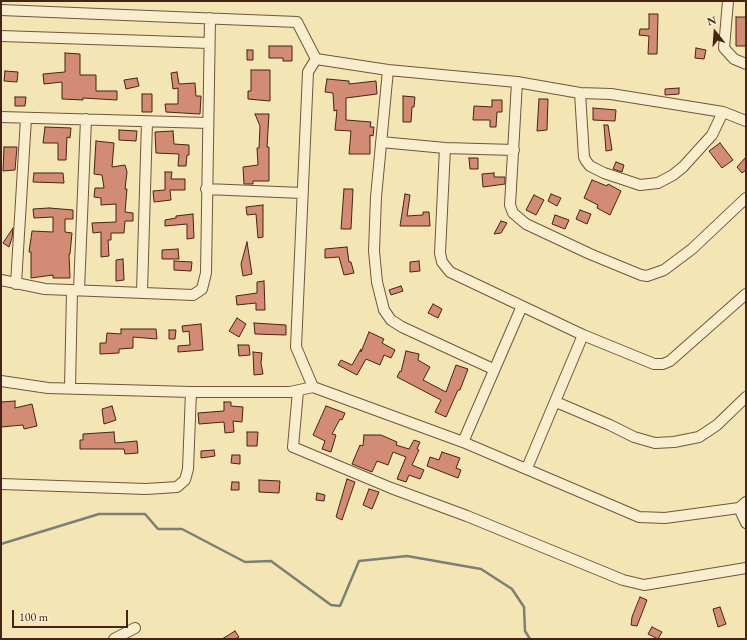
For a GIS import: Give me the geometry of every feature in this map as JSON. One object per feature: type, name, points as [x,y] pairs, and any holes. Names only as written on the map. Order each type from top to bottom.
[{"type":"street","points":[[728,1],[724,48],[734,59],[746,64]]},
{"type":"street","points":[[1,10],[297,22],[316,59]]},
{"type":"street","points":[[1,280],[45,289],[193,295],[202,289],[206,273],[206,189],[210,18]]},
{"type":"street","points":[[1,36],[209,43]]},
{"type":"street","points":[[316,59],[388,70],[517,82],[580,93],[611,94],[723,112],[746,121]]},
{"type":"street","points":[[313,387],[296,347],[308,72],[316,59]]},
{"type":"street","points":[[388,70],[381,142],[374,251],[377,282],[387,316],[402,327],[493,370]]},
{"type":"street","points":[[517,82],[510,205],[512,211],[517,217],[526,224],[641,276],[653,275],[664,270],[692,249],[746,198]]},
{"type":"street","points":[[580,93],[584,157],[586,161],[590,166],[604,173],[640,185],[658,182],[673,175],[712,135],[723,112]]},
{"type":"street","points":[[1,117],[208,123]]},
{"type":"street","points":[[16,284],[26,118]]},
{"type":"street","points":[[70,388],[86,119]]},
{"type":"street","points":[[142,292],[147,122]]},
{"type":"street","points":[[381,142],[445,148],[514,150]]},
{"type":"street","points":[[445,148],[440,252],[442,262],[450,272],[583,335],[654,364],[663,364],[670,361],[746,294]]},
{"type":"street","points":[[206,189],[302,193]]},
{"type":"street","points":[[464,442],[493,370],[522,306]]},
{"type":"street","points":[[527,468],[583,335]]},
{"type":"street","points":[[1,381],[26,386],[191,392],[298,391],[313,387],[464,442],[639,517],[665,518],[743,505],[746,523]]},
{"type":"street","points":[[298,391],[294,447],[390,488],[467,516],[623,580],[644,585],[746,568]]},
{"type":"street","points":[[1,484],[146,489],[177,487],[185,480],[188,469],[191,392]]},
{"type":"street","points":[[556,402],[634,437],[655,443],[674,442],[700,437],[716,425],[746,397]]},
{"type":"street","points":[[114,639],[135,628]]},
{"type":"building","points":[[649,14],[658,14],[657,54],[648,54],[649,36],[639,35],[640,29],[649,29]]},
{"type":"building","points":[[736,17],[746,17],[746,46],[736,46]]},
{"type":"building","points":[[269,46],[292,46],[292,61],[283,61],[283,58],[269,58]]},
{"type":"building","points":[[696,48],[706,50],[704,59],[695,58]]},
{"type":"building","points":[[247,50],[253,50],[253,60],[247,60]]},
{"type":"building","points":[[65,53],[80,54],[80,75],[96,75],[96,91],[117,91],[117,100],[83,98],[83,100],[62,99],[62,82],[44,84],[43,74],[65,72]]},
{"type":"building","points":[[251,70],[270,70],[270,101],[248,99],[248,91],[251,91]]},
{"type":"building","points":[[5,71],[18,72],[17,82],[4,81]]},
{"type":"building","points":[[177,72],[179,84],[195,83],[196,96],[201,96],[200,114],[166,112],[165,104],[178,104],[178,88],[173,89],[171,73]]},
{"type":"building","points":[[137,78],[139,86],[126,89],[124,80]]},
{"type":"building","points":[[327,79],[349,81],[349,84],[376,81],[377,94],[346,98],[346,120],[371,122],[370,127],[374,127],[373,136],[370,135],[370,154],[349,154],[351,131],[335,130],[337,110],[334,111],[333,93],[325,92]]},
{"type":"building","points":[[679,88],[679,94],[665,95],[665,89]]},
{"type":"building","points":[[142,94],[152,94],[152,112],[142,112]]},
{"type":"building","points":[[403,96],[415,97],[414,107],[412,107],[411,122],[403,122]]},
{"type":"building","points":[[15,97],[26,97],[25,106],[15,106]]},
{"type":"building","points":[[539,99],[548,99],[547,130],[537,131]]},
{"type":"building","points":[[492,100],[502,100],[502,112],[497,112],[496,127],[490,127],[490,120],[473,120],[474,106],[492,107]]},
{"type":"building","points":[[593,108],[616,110],[615,121],[593,120]]},
{"type":"building","points":[[255,114],[269,114],[267,147],[269,147],[269,181],[253,181],[253,184],[244,184],[243,167],[258,165],[257,148],[259,148],[260,126]]},
{"type":"building","points":[[604,125],[608,125],[612,150],[606,151]]},
{"type":"building","points":[[45,127],[71,128],[70,138],[67,137],[66,160],[58,160],[58,143],[43,143]]},
{"type":"building","points":[[119,130],[137,131],[136,141],[119,140]]},
{"type":"building","points":[[173,131],[174,144],[189,145],[189,155],[187,155],[186,166],[178,166],[179,154],[156,153],[155,132]]},
{"type":"building","points":[[96,141],[114,143],[112,167],[125,165],[127,172],[125,189],[127,189],[125,212],[133,213],[133,221],[125,221],[124,233],[111,233],[111,240],[108,240],[109,256],[101,257],[101,232],[93,233],[92,223],[116,222],[116,204],[101,205],[101,198],[94,197],[95,188],[104,188],[102,175],[94,174]]},
{"type":"building","points":[[720,143],[733,160],[722,168],[709,151]]},
{"type":"building","points":[[4,147],[17,147],[15,170],[3,171]]},
{"type":"building","points":[[746,157],[746,170],[742,173],[737,167]]},
{"type":"building","points":[[469,158],[478,158],[478,169],[470,169]]},
{"type":"building","points":[[616,162],[624,165],[622,172],[613,169]]},
{"type":"building","points":[[165,172],[172,172],[171,179],[185,179],[185,190],[170,190],[171,200],[154,202],[153,191],[165,190]]},
{"type":"building","points":[[34,173],[63,173],[64,183],[33,182]]},
{"type":"building","points":[[494,173],[494,177],[505,177],[505,184],[483,187],[482,174]]},
{"type":"building","points":[[592,180],[607,186],[608,184],[621,191],[610,215],[597,208],[598,205],[584,198]]},
{"type":"building","points":[[344,189],[353,189],[351,229],[341,229]]},
{"type":"building","points":[[405,194],[410,195],[407,216],[423,215],[423,212],[429,212],[430,226],[400,226]]},
{"type":"building","points":[[551,194],[561,198],[557,206],[548,201]]},
{"type":"building","points":[[534,195],[544,200],[536,215],[526,210]]},
{"type":"building","points":[[263,205],[263,237],[258,238],[256,214],[247,215],[246,207]]},
{"type":"building","points":[[49,208],[73,210],[73,219],[65,219],[65,232],[72,233],[69,254],[70,278],[53,278],[53,275],[31,278],[31,252],[29,252],[32,231],[53,232],[53,217],[34,218],[33,209]]},
{"type":"building","points":[[580,210],[591,214],[587,224],[576,219]]},
{"type":"building","points":[[193,214],[194,238],[187,239],[187,224],[165,226],[165,220],[176,218],[176,216]]},
{"type":"building","points":[[555,215],[569,220],[565,229],[552,224]]},
{"type":"building","points":[[501,221],[507,223],[501,233],[494,234]]},
{"type":"building","points":[[13,228],[12,238],[9,247],[3,243]]},
{"type":"building","points":[[247,242],[252,274],[243,276],[241,264]]},
{"type":"building","points":[[347,247],[349,262],[351,262],[354,273],[344,275],[339,257],[325,258],[325,249]]},
{"type":"building","points":[[178,249],[179,259],[162,259],[162,250]]},
{"type":"building","points":[[123,259],[124,280],[116,281],[116,260]]},
{"type":"building","points":[[174,261],[192,262],[191,271],[174,270]]},
{"type":"building","points":[[419,261],[420,271],[410,272],[410,262]]},
{"type":"building","points":[[264,281],[265,310],[256,310],[256,303],[237,305],[236,296],[257,293],[257,282]]},
{"type":"building","points":[[401,286],[403,291],[391,295],[389,290]]},
{"type":"building","points":[[433,304],[442,309],[438,318],[428,313]]},
{"type":"building","points":[[237,318],[246,324],[239,337],[229,331]]},
{"type":"building","points":[[254,323],[286,325],[286,335],[255,334]]},
{"type":"building","points":[[201,324],[203,350],[178,352],[178,346],[190,345],[189,331],[183,332],[182,326]]},
{"type":"building","points":[[121,329],[156,329],[157,339],[133,337],[133,348],[119,349],[119,353],[100,354],[100,343],[106,343],[107,333],[121,334]]},
{"type":"building","points":[[169,330],[176,330],[175,339],[169,339]]},
{"type":"building","points":[[369,332],[384,339],[382,343],[395,350],[391,358],[384,355],[380,365],[366,359],[357,375],[338,365],[341,360],[352,365],[361,349],[361,352]]},
{"type":"building","points":[[238,345],[249,345],[250,355],[239,356]]},
{"type":"building","points":[[406,351],[419,354],[418,360],[430,367],[423,380],[446,392],[456,365],[468,369],[460,390],[458,390],[446,417],[435,412],[441,400],[397,377],[400,371],[401,372]]},
{"type":"building","points":[[253,352],[262,353],[261,363],[263,374],[254,375]]},
{"type":"building","points":[[15,401],[15,408],[32,404],[37,426],[24,429],[23,425],[1,427],[1,402]]},
{"type":"building","points":[[224,402],[231,402],[231,406],[243,407],[242,422],[233,421],[234,432],[225,433],[224,422],[199,424],[198,413],[224,411]]},
{"type":"building","points":[[112,406],[116,420],[104,424],[102,409]]},
{"type":"building","points":[[326,406],[345,413],[332,434],[336,435],[331,452],[322,449],[325,441],[313,435]]},
{"type":"building","points":[[114,432],[115,443],[137,441],[138,453],[125,454],[124,449],[80,449],[80,440],[83,440],[83,434]]},
{"type":"building","points":[[247,432],[258,432],[257,446],[247,446]]},
{"type":"building","points":[[364,435],[381,435],[397,442],[396,445],[409,449],[414,440],[420,442],[417,449],[419,450],[412,465],[424,470],[420,479],[409,475],[406,482],[397,479],[406,457],[393,452],[388,465],[377,461],[372,472],[352,464],[360,445],[363,446]]},
{"type":"building","points":[[214,450],[215,456],[201,458],[201,451]]},
{"type":"building","points":[[442,452],[460,458],[456,468],[461,470],[458,478],[427,466],[430,457],[439,460]]},
{"type":"building","points":[[232,455],[240,455],[240,464],[231,463]]},
{"type":"building","points":[[347,479],[355,482],[342,520],[336,517]]},
{"type":"building","points":[[259,480],[280,481],[279,493],[259,492]]},
{"type":"building","points":[[232,482],[239,482],[239,490],[231,490]]},
{"type":"building","points":[[369,489],[379,492],[372,509],[363,505]]},
{"type":"building","points":[[317,493],[325,495],[324,501],[316,500]]},
{"type":"building","points":[[640,597],[647,600],[637,626],[631,625],[632,617]]},
{"type":"building","points":[[720,607],[726,624],[718,627],[713,609]]},
{"type":"building","points":[[652,627],[662,632],[658,639],[648,634]]},
{"type":"building","points":[[235,631],[239,637],[235,639],[222,639]]},
{"type":"waterway","points":[[1,544],[99,514],[145,514],[158,529],[182,529],[245,562],[271,561],[331,605],[340,606],[359,561],[407,556],[481,569],[512,589],[524,607],[525,631],[530,639]]}]
